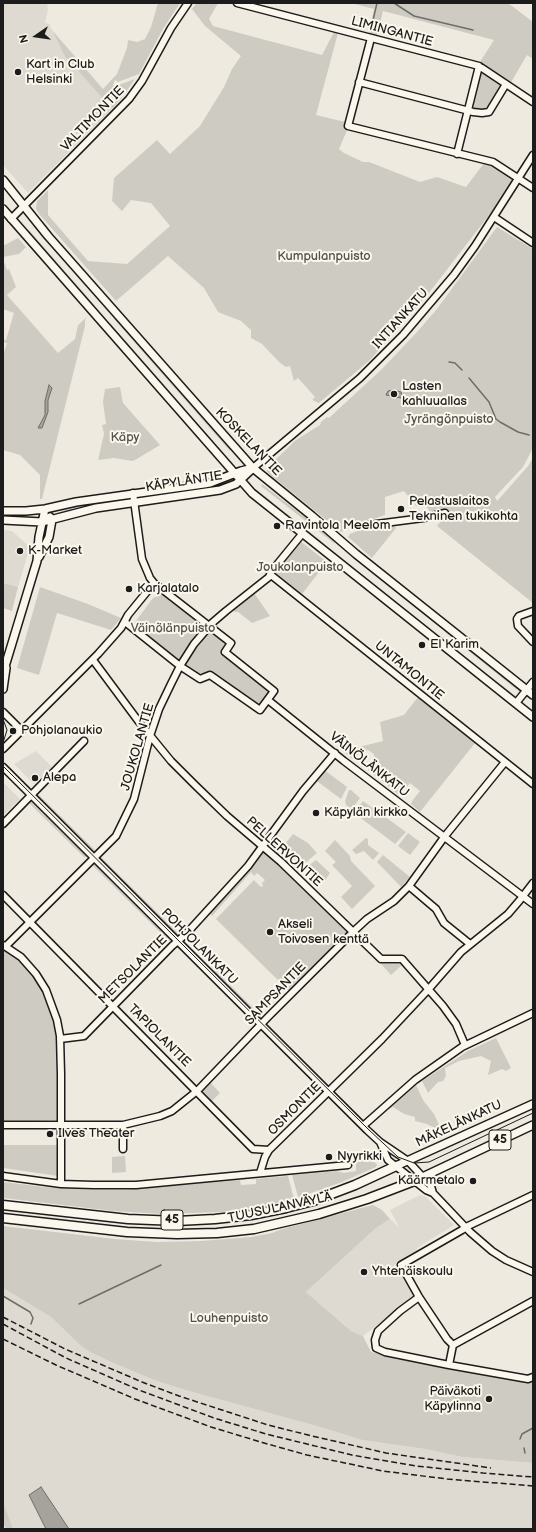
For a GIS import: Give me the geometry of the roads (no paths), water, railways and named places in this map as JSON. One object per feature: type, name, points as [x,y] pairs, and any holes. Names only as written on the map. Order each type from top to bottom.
[{"type":"highway","name":"TUUSULANVÄYLÄ","points":[[3,1205],[128,1219],[177,1221],[215,1220],[251,1215],[313,1201],[355,1185],[396,1166]]},
{"type":"highway","name":"TUUSULANVÄYLÄ","points":[[3,1218],[127,1232],[177,1234],[217,1233],[254,1229],[325,1212],[367,1199],[414,1181]]},
{"type":"main road","name":"KOSKELANTIE","points":[[3,180],[143,345],[253,468],[356,554],[533,695]]},
{"type":"main road","points":[[3,209],[233,474],[252,493],[533,717]]},
{"type":"main road","name":"KÄPYLÄNTIE","points":[[3,511],[45,509],[76,502],[133,493],[210,483],[253,468]]},
{"type":"main road","name":"KÄPYLÄNTIE","points":[[3,520],[42,522],[96,508],[230,488],[240,481],[253,468]]},
{"type":"main road","points":[[37,561],[49,537],[52,520],[45,509]]},
{"type":"main road","points":[[3,689],[4,670],[37,561],[45,509]]},
{"type":"main road","name":"MÄKELÄNKATU","points":[[396,1166],[533,1104]]},
{"type":"main road","name":"45","points":[[414,1181],[533,1125]]},
{"type":"street","name":"VALTIMONTIE","points":[[12,219],[129,100],[142,81],[171,28],[188,3]]},
{"type":"street","name":"LIMINGANTIE","points":[[236,3],[479,66],[533,102]]},
{"type":"street","points":[[371,38],[348,126],[493,162],[533,188]]},
{"type":"street","points":[[458,154],[479,66]]},
{"type":"street","points":[[359,82],[482,113],[489,112],[506,84]]},
{"type":"street","name":"INTIANKATU","points":[[253,468],[360,378],[403,335],[454,275],[494,218],[533,155]]},
{"type":"street","points":[[494,218],[533,243]]},
{"type":"street","points":[[125,622],[180,666],[200,679],[210,675],[260,710],[274,691],[224,652],[231,643],[154,583],[150,578],[142,559],[133,493]]},
{"type":"street","points":[[369,525],[424,518],[445,513]]},
{"type":"street","name":"JOUKOLANTIE","points":[[5,946],[116,836],[134,799],[150,736],[162,703],[180,666],[194,644],[210,626],[226,611],[271,575],[271,572],[302,534]]},
{"type":"street","name":"UNTAMONTIE","points":[[271,575],[533,784]]},
{"type":"street","points":[[3,749],[93,660],[125,622],[154,583]]},
{"type":"street","points":[[533,611],[519,616],[517,619],[518,626],[533,642]]},
{"type":"street","name":"PELLERVONTIE","points":[[93,660],[150,736],[194,785],[281,862],[352,933],[381,959],[402,959],[429,989],[456,1024],[465,1045]]},
{"type":"street","points":[[516,703],[533,682]]},
{"type":"street","name":"VÄINÖLÄNKATU","points":[[268,700],[533,904]]},
{"type":"street","points":[[3,712],[22,730]]},
{"type":"street","points":[[3,824],[84,741]]},
{"type":"street","name":"METSOLANTIE","points":[[60,1039],[84,1036],[186,934],[234,883],[303,791],[335,752]]},
{"type":"street","name":"SAMPSANTIE","points":[[3,1125],[123,1125],[160,1116],[172,1111],[197,1091],[261,1024],[352,933],[367,919],[394,901],[409,886],[445,836],[505,762]]},
{"type":"street","name":"POHJOLANKATU","points":[[3,767],[363,1126],[380,1142],[408,1161],[431,1186],[433,1193]]},
{"type":"street","name":"OSMONTIE","points":[[260,1172],[269,1150],[429,989],[470,944],[508,914],[533,883]]},
{"type":"street","points":[[409,886],[436,908],[444,923],[470,944]]},
{"type":"street","name":"TAPIOLANTIE","points":[[3,895],[253,1148],[269,1150]]},
{"type":"street","points":[[5,946],[21,957],[36,974],[46,990],[57,1020],[60,1039],[61,1184]]},
{"type":"street","points":[[363,1126],[415,1080],[465,1045],[533,1013]]},
{"type":"street","points":[[123,1125],[123,1149]]},
{"type":"street","name":"POHJOLANKATU","points":[[380,1142],[388,1160],[414,1181],[433,1193]]},
{"type":"street","points":[[3,1176],[61,1184],[136,1185],[260,1172],[348,1165]]},
{"type":"street","points":[[433,1193],[466,1226],[470,1232],[502,1258],[533,1272]]},
{"type":"street","points":[[453,1345],[447,1339],[418,1297],[401,1265],[462,1230],[466,1226],[533,1195]]},
{"type":"street","points":[[418,1297],[400,1311],[378,1332],[375,1340],[376,1348],[385,1352],[449,1365],[528,1379],[533,1377]]},
{"type":"street","points":[[449,1365],[453,1345],[533,1301]]},
{"type":"waterway","points":[[371,29],[377,3]]},
{"type":"waterway","points":[[394,3],[414,16],[473,30]]},
{"type":"waterway","points":[[449,362],[455,363],[462,370]]},
{"type":"waterway","points":[[469,378],[489,402],[496,419],[518,432],[529,435]]},
{"type":"waterway","points":[[79,1304],[161,1265]]},
{"type":"waterway","points":[[3,1296],[30,1312],[33,1318],[31,1324]]},
{"type":"waterway","points":[[520,1439],[522,1434],[533,1428]]},
{"type":"waterway","points":[[524,1448],[525,1453]]},
{"type":"tram line","points":[[3,719],[7,730],[3,743]]},
{"type":"tram line","points":[[3,766],[368,1129],[398,1157],[414,1163],[429,1162],[533,1113]]},
{"type":"railway","points":[[3,1317],[65,1349],[142,1382],[179,1396],[268,1425],[386,1453],[491,1468]]},
{"type":"railway","points":[[3,1324],[66,1358],[139,1390],[214,1418],[266,1434],[352,1455],[416,1466],[533,1477]]},
{"type":"railway","points":[[3,1339],[56,1365],[135,1399],[211,1427],[307,1455],[383,1471],[447,1479],[533,1486]]},
{"type":"place","name":"Kart in Club Helsinki","points":[[18,72]]},
{"type":"place","name":"Lasten kahluuallas","points":[[394,394]]},
{"type":"place","name":"Pelastuslaitos Tekninen tukikohta","points":[[401,509]]},
{"type":"place","name":"Ravintola Meelom","points":[[277,526]]},
{"type":"place","name":"K-Market","points":[[20,551]]},
{"type":"place","name":"Karjalatalo","points":[[129,589]]},
{"type":"place","name":"El Karim","points":[[422,645]]},
{"type":"place","name":"Pohjolanaukio","points":[[13,731]]},
{"type":"place","name":"Alepa","points":[[35,778]]},
{"type":"place","name":"Käpylän kirkko","points":[[316,813]]},
{"type":"place","name":"Akseli Toivosen kenttä","points":[[270,932]]},
{"type":"place","name":"Ilves Theater","points":[[50,1134]]},
{"type":"place","name":"Nyyrikki","points":[[329,1157]]},
{"type":"place","name":"Käärmetalo","points":[[473,1181]]},
{"type":"place","name":"Yhtenäiskoulu","points":[[364,1272]]},
{"type":"place","name":"Päiväkoti Käpylinna","points":[[489,1399]]},
{"type":"park label","name":"Kumpulanpuisto","points":[[324,257]]},
{"type":"park label","name":"Jyrängönpuisto","points":[[449,420]]},
{"type":"park label","name":"Käpy","points":[[125,438]]},
{"type":"park label","name":"Joukolanpuisto","points":[[300,568]]},
{"type":"park label","name":"Väinölänpuisto","points":[[173,629]]},
{"type":"park label","name":"Louhenpuisto","points":[[229,1319]]}]
